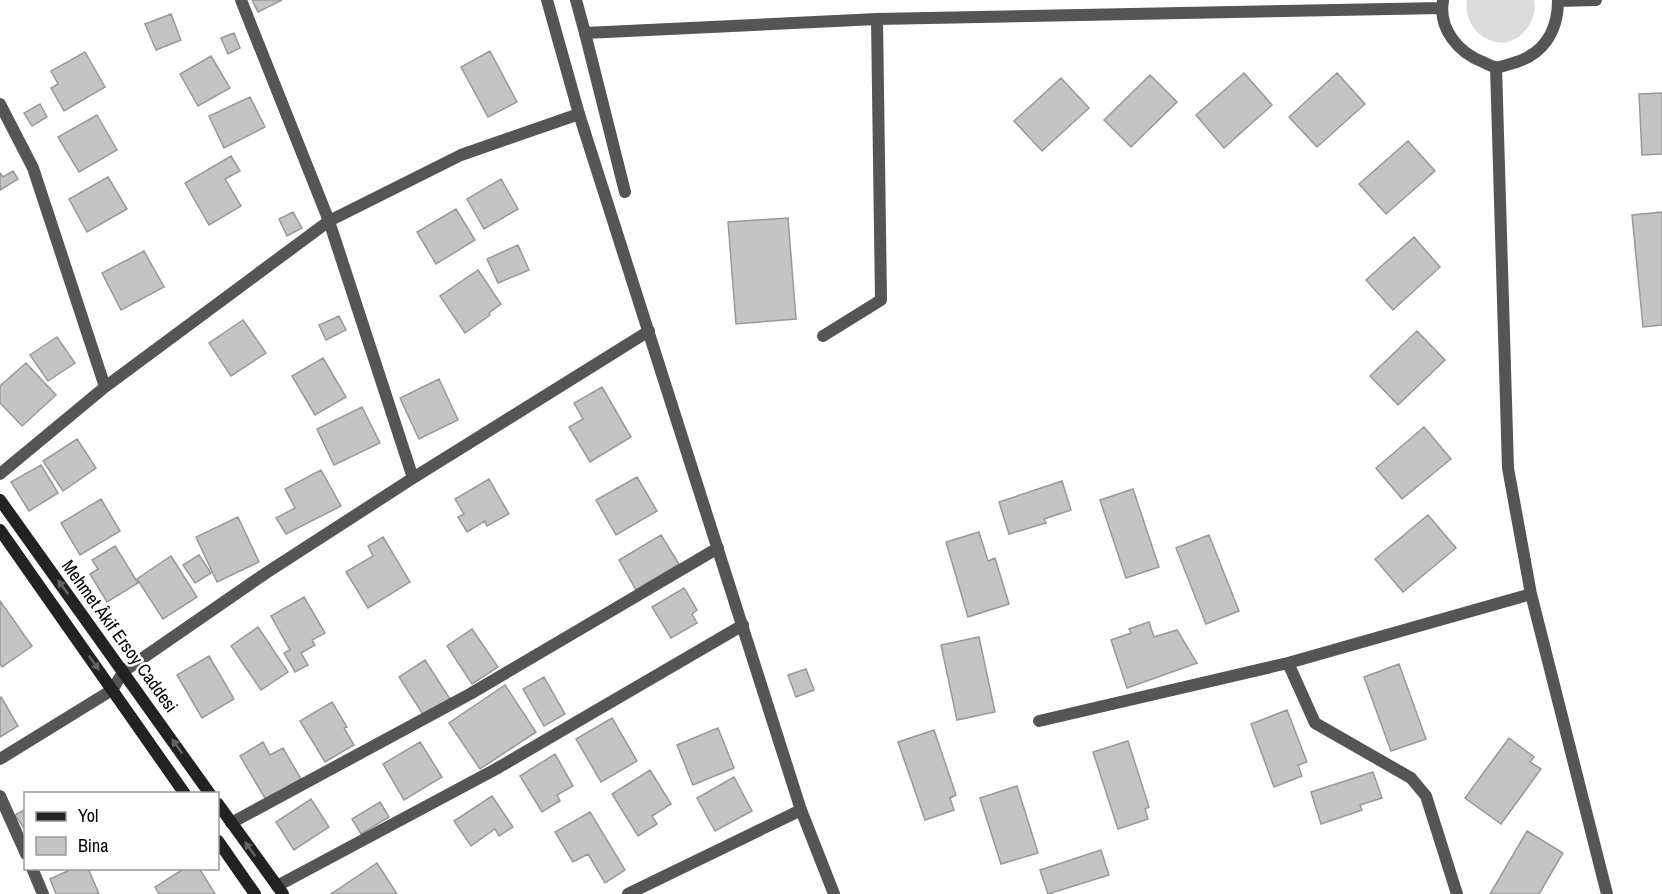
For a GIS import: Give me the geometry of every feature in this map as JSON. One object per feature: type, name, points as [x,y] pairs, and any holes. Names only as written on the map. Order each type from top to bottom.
[{"type":"main road","name":"Mehmet Âkif Ersoy Caddesi","points":[[0,500],[209,792]]},
{"type":"main road","name":"Mehmet Âkif Ersoy Caddesi","points":[[0,530],[183,792]]},
{"type":"main road","points":[[219,805],[280,890]]},
{"type":"main road","points":[[219,842],[255,894]]},
{"type":"street","points":[[241,0],[329,221],[413,478]]},
{"type":"street","points":[[547,0],[579,114],[801,810],[834,894]]},
{"type":"street","points":[[576,0],[626,192]]},
{"type":"street","points":[[585,33],[877,19],[1443,4],[1446,30],[1458,47],[1474,59],[1496,68],[1523,61],[1540,50],[1549,40],[1557,21],[1558,0],[1596,0]]},
{"type":"street","points":[[824,336],[881,300],[877,19]]},
{"type":"street","points":[[1496,68],[1508,468],[1530,594],[1606,894]]},
{"type":"street","points":[[0,104],[33,168],[105,387]]},
{"type":"street","points":[[0,474],[105,387],[329,221],[461,155],[579,114]]},
{"type":"street","points":[[0,759],[112,690],[124,671],[266,573],[649,331]]},
{"type":"street","points":[[231,823],[470,694],[718,548]]},
{"type":"street","points":[[1039,721],[1288,663],[1530,594]]},
{"type":"street","points":[[280,890],[496,769],[742,626]]},
{"type":"street","points":[[1288,663],[1315,723],[1411,778],[1426,796],[1457,894]]},
{"type":"street","points":[[0,796],[24,850]]},
{"type":"street","points":[[628,894],[801,810]]},
{"type":"street","points":[[33,870],[43,894]]},
{"type":"shaded area","points":[[1467,0],[1534,0],[1535,8],[1525,31],[1512,40],[1496,42],[1489,40],[1473,27],[1467,14]]},
{"type":"building","points":[[252,0],[282,0],[258,12]]},
{"type":"building","points":[[171,14],[181,40],[156,50],[145,24]]},
{"type":"building","points":[[234,33],[240,48],[228,54],[221,38]]},
{"type":"building","points":[[490,51],[517,102],[488,117],[461,67]]},
{"type":"building","points":[[85,52],[105,87],[64,111],[51,88],[58,84],[51,71]]},
{"type":"building","points":[[211,56],[230,88],[198,106],[180,74]]},
{"type":"building","points":[[1244,73],[1272,105],[1224,148],[1196,115]]},
{"type":"building","points":[[1337,73],[1365,104],[1317,147],[1289,117]]},
{"type":"building","points":[[1150,75],[1177,102],[1131,147],[1104,120]]},
{"type":"building","points":[[1061,78],[1089,108],[1042,151],[1014,121]]},
{"type":"building","points":[[1662,93],[1662,154],[1642,155],[1639,94]]},
{"type":"building","points":[[250,97],[265,127],[224,148],[209,116]]},
{"type":"building","points":[[40,104],[47,117],[32,126],[24,113]]},
{"type":"building","points":[[97,115],[117,150],[79,172],[58,137]]},
{"type":"building","points":[[1408,141],[1435,171],[1386,214],[1359,184]]},
{"type":"building","points":[[231,156],[240,171],[225,179],[241,206],[209,225],[185,183]]},
{"type":"building","points":[[13,171],[18,179],[0,190],[0,173],[3,177]]},
{"type":"building","points":[[108,177],[127,209],[87,232],[69,199]]},
{"type":"building","points":[[501,179],[518,209],[484,229],[467,199]]},
{"type":"building","points":[[456,209],[475,240],[436,264],[417,232]]},
{"type":"building","points":[[293,212],[302,228],[287,236],[279,219]]},
{"type":"building","points":[[1662,212],[1662,325],[1643,327],[1632,215]]},
{"type":"building","points":[[788,218],[796,319],[736,324],[728,222]]},
{"type":"building","points":[[1414,237],[1440,267],[1393,310],[1366,280]]},
{"type":"building","points":[[518,245],[529,270],[498,283],[487,259]]},
{"type":"building","points":[[144,251],[164,287],[121,310],[102,273]]},
{"type":"building","points":[[478,270],[501,304],[465,333],[440,296]]},
{"type":"building","points":[[339,316],[346,330],[326,340],[319,325]]},
{"type":"building","points":[[243,320],[266,353],[231,376],[209,343]]},
{"type":"building","points":[[1417,331],[1445,360],[1398,405],[1370,376]]},
{"type":"building","points":[[57,337],[75,363],[48,381],[30,355]]},
{"type":"building","points":[[323,358],[346,397],[315,415],[292,376]]},
{"type":"building","points":[[26,363],[56,395],[22,426],[0,403],[0,386]]},
{"type":"building","points":[[439,379],[458,420],[419,439],[400,398]]},
{"type":"building","points":[[602,387],[631,437],[590,462],[569,427],[583,419],[574,403]]},
{"type":"building","points":[[362,407],[380,443],[334,465],[317,429]]},
{"type":"building","points":[[1424,427],[1451,459],[1402,499],[1376,468]]},
{"type":"building","points":[[77,439],[96,468],[63,491],[43,461]]},
{"type":"building","points":[[41,465],[58,493],[29,511],[11,482]]},
{"type":"building","points":[[321,470],[341,506],[286,534],[276,518],[295,508],[285,489]]},
{"type":"building","points":[[637,477],[657,511],[616,535],[596,500]]},
{"type":"building","points":[[489,479],[509,514],[487,526],[485,521],[467,532],[458,517],[464,514],[455,499]]},
{"type":"building","points":[[1062,481],[1071,510],[1044,519],[1046,523],[1009,534],[999,502]]},
{"type":"building","points":[[1133,489],[1159,567],[1126,578],[1100,500]]},
{"type":"building","points":[[101,499],[120,531],[80,555],[61,523]]},
{"type":"building","points":[[1428,515],[1456,548],[1403,592],[1375,559]]},
{"type":"building","points":[[238,517],[259,562],[217,582],[196,537]]},
{"type":"building","points":[[979,532],[988,561],[995,558],[1009,604],[968,617],[946,542]]},
{"type":"building","points":[[661,535],[679,564],[636,590],[619,560]]},
{"type":"building","points":[[1209,535],[1239,611],[1206,624],[1176,548]]},
{"type":"building","points":[[383,537],[410,582],[368,608],[346,572],[373,556],[368,546]]},
{"type":"building","points":[[115,546],[138,583],[107,602],[90,574],[98,569],[92,560]]},
{"type":"building","points":[[199,555],[211,573],[195,583],[183,565]]},
{"type":"building","points":[[171,556],[197,597],[163,619],[137,579]]},
{"type":"building","points":[[684,588],[697,610],[692,614],[697,623],[671,638],[652,607]]},
{"type":"building","points":[[304,597],[325,633],[312,640],[315,645],[301,653],[308,665],[295,672],[284,653],[290,650],[271,616]]},
{"type":"building","points":[[0,601],[32,646],[2,667],[0,664]]},
{"type":"building","points":[[1149,622],[1154,637],[1177,630],[1197,663],[1127,688],[1111,640],[1131,633],[1129,629]]},
{"type":"building","points":[[258,627],[288,672],[261,690],[231,646]]},
{"type":"building","points":[[472,629],[498,667],[472,684],[447,646]]},
{"type":"building","points":[[979,637],[995,712],[957,720],[941,645]]},
{"type":"building","points":[[209,656],[234,699],[202,718],[177,675]]},
{"type":"building","points":[[425,660],[450,699],[424,716],[399,677]]},
{"type":"building","points":[[1399,664],[1426,739],[1391,751],[1364,677]]},
{"type":"building","points":[[806,669],[814,690],[796,697],[788,675]]},
{"type":"building","points":[[544,677],[565,714],[544,726],[523,689]]},
{"type":"building","points":[[505,685],[536,732],[480,769],[449,723]]},
{"type":"building","points":[[0,698],[18,726],[0,737]]},
{"type":"building","points":[[332,702],[347,727],[344,728],[354,745],[325,762],[300,721]]},
{"type":"building","points":[[1287,710],[1307,762],[1298,765],[1302,776],[1274,787],[1251,724]]},
{"type":"building","points":[[612,718],[637,761],[601,782],[576,739]]},
{"type":"building","points":[[718,728],[734,768],[693,785],[677,745]]},
{"type":"building","points":[[934,730],[956,795],[950,798],[954,810],[925,820],[898,742]]},
{"type":"building","points":[[1509,738],[1534,757],[1530,762],[1541,769],[1501,824],[1465,798]]},
{"type":"building","points":[[1128,741],[1149,807],[1145,809],[1148,819],[1118,829],[1093,752]]},
{"type":"building","points":[[263,742],[270,755],[283,748],[301,779],[266,800],[240,756]]},
{"type":"building","points":[[420,742],[442,777],[404,800],[383,764]]},
{"type":"building","points":[[555,754],[573,786],[557,795],[560,801],[542,812],[520,776]]},
{"type":"building","points":[[650,770],[671,804],[652,816],[657,824],[638,836],[612,794]]},
{"type":"building","points":[[1373,772],[1382,798],[1360,805],[1362,810],[1321,824],[1311,792]]},
{"type":"building","points":[[734,777],[752,811],[715,831],[697,798]]},
{"type":"building","points":[[1017,786],[1038,853],[1001,864],[980,798]]},
{"type":"building","points":[[492,796],[513,827],[499,836],[495,829],[471,846],[454,821]]},
{"type":"building","points":[[311,799],[329,827],[294,850],[276,822]]},
{"type":"building","points":[[380,802],[389,817],[361,834],[352,819]]},
{"type":"building","points":[[24,810],[24,828],[15,815]]},
{"type":"building","points":[[590,812],[625,870],[605,883],[588,854],[573,862],[555,832]]},
{"type":"building","points":[[1527,831],[1563,853],[1539,894],[1490,894]]},
{"type":"building","points":[[1101,850],[1109,875],[1048,894],[1040,870]]},
{"type":"building","points":[[377,863],[397,894],[331,894]]},
{"type":"building","points":[[70,870],[89,870],[99,894],[56,894],[50,879]]},
{"type":"building","points":[[182,870],[200,870],[215,894],[159,894],[155,887]]}]
